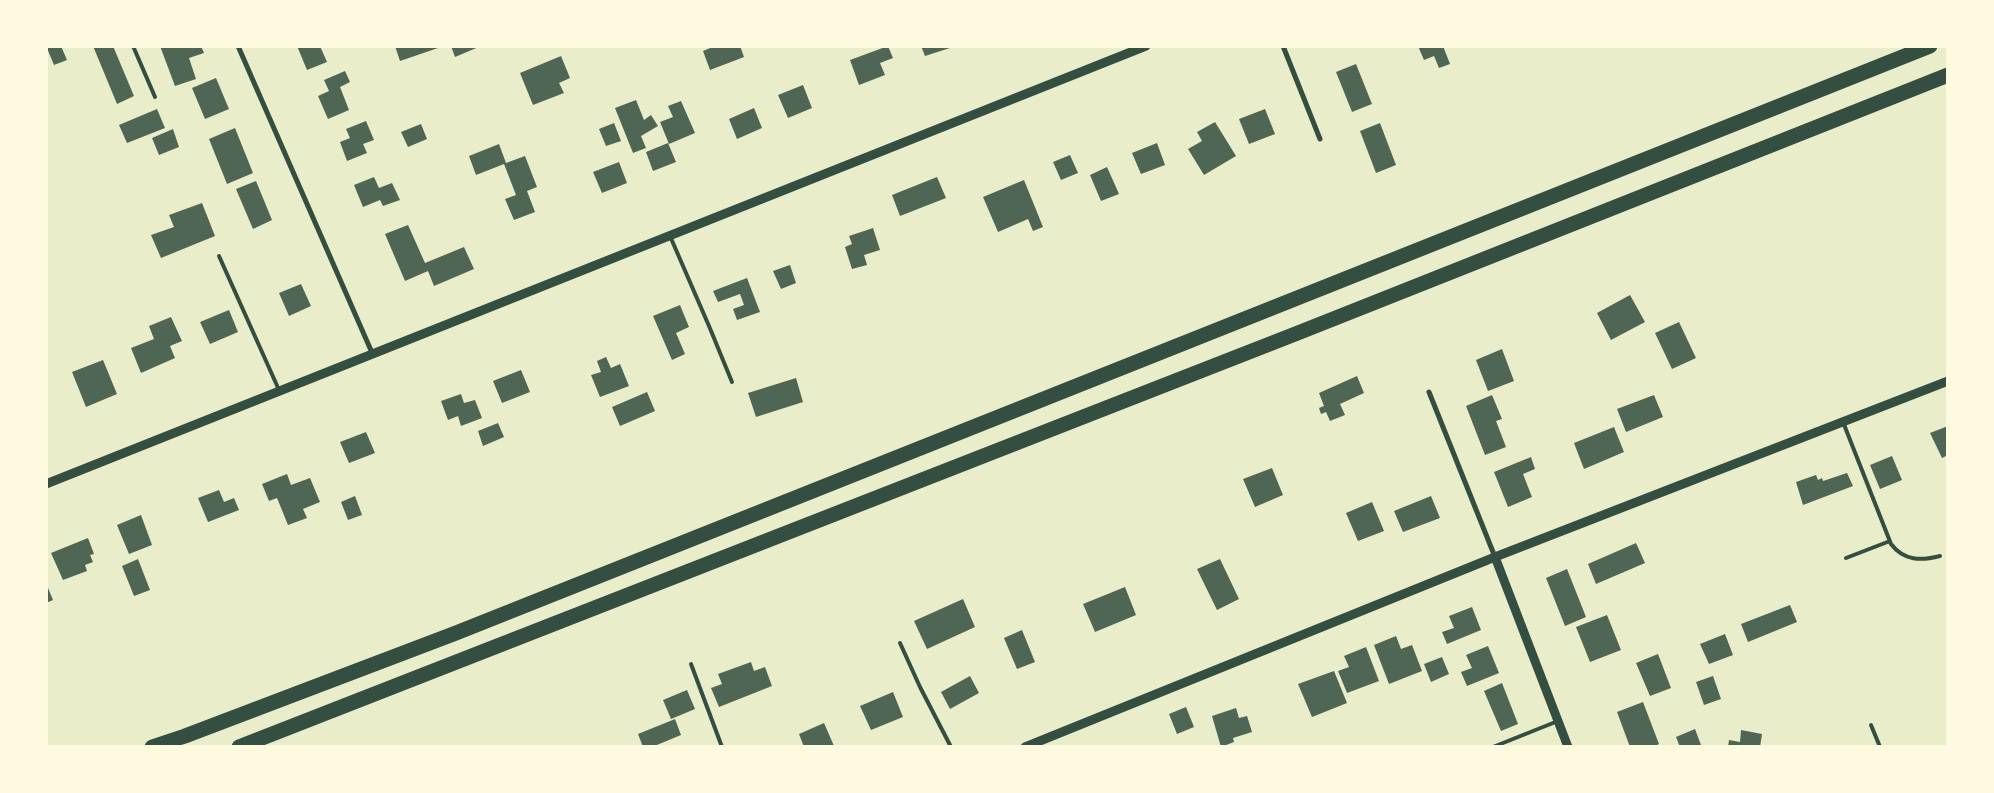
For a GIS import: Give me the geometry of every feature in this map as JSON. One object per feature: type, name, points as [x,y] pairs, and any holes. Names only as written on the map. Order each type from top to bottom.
[{"type":"highway","points":[[152,747],[465,630],[1930,46]]},
{"type":"highway","points":[[239,747],[1322,324],[1948,74]]},
{"type":"street","points":[[238,46],[373,355]]},
{"type":"street","points":[[46,484],[1146,46]]},
{"type":"street","points":[[1283,46],[1320,139]]},
{"type":"street","points":[[1025,747],[1495,557],[1948,381]]},
{"type":"street","points":[[1429,392],[1568,747]]},
{"type":"lane","points":[[133,46],[155,97]]},
{"type":"lane","points":[[670,236],[710,326],[732,382]]},
{"type":"lane","points":[[219,256],[280,392]]},
{"type":"lane","points":[[1844,422],[1894,548],[1903,555],[1913,559],[1926,560],[1940,556]]},
{"type":"lane","points":[[1846,558],[1890,541]]},
{"type":"lane","points":[[900,643],[951,747]]},
{"type":"lane","points":[[691,664],[722,747]]},
{"type":"lane","points":[[1493,747],[1558,721]]},
{"type":"lane","points":[[1871,725],[1880,747]]},
{"type":"building","points":[[46,46],[61,46],[67,60],[54,65]]},
{"type":"building","points":[[93,46],[113,46],[134,96],[117,104]]},
{"type":"building","points":[[160,46],[201,46],[204,53],[189,58],[196,79],[175,86]]},
{"type":"building","points":[[297,46],[320,46],[327,62],[307,70]]},
{"type":"building","points":[[395,46],[441,46],[441,47],[400,61]]},
{"type":"building","points":[[451,46],[481,46],[455,57]]},
{"type":"building","points":[[715,46],[740,46],[744,57],[710,70],[703,51]]},
{"type":"building","points":[[888,46],[893,58],[880,63],[885,75],[859,85],[850,60]]},
{"type":"building","points":[[921,46],[953,46],[953,47],[925,56]]},
{"type":"building","points":[[1418,46],[1443,46],[1450,64],[1439,68],[1434,56],[1424,60]]},
{"type":"building","points":[[561,56],[570,78],[559,83],[564,93],[533,105],[520,73]]},
{"type":"building","points":[[1356,64],[1372,104],[1352,112],[1336,72]]},
{"type":"building","points":[[345,71],[350,82],[340,87],[349,110],[328,119],[318,96],[329,91],[324,80]]},
{"type":"building","points":[[216,78],[229,109],[205,119],[192,88]]},
{"type":"building","points":[[803,85],[812,108],[788,118],[778,95]]},
{"type":"building","points":[[636,100],[644,120],[651,115],[658,126],[641,136],[646,148],[633,153],[615,108]]},
{"type":"building","points":[[681,101],[695,133],[669,144],[660,122],[673,117],[668,106]]},
{"type":"building","points":[[754,108],[762,128],[737,139],[729,119]]},
{"type":"building","points":[[157,109],[165,128],[127,143],[119,125]]},
{"type":"building","points":[[1265,109],[1275,134],[1249,144],[1239,119]]},
{"type":"building","points":[[366,121],[374,140],[363,144],[367,153],[347,161],[340,142],[350,138],[346,129]]},
{"type":"building","points":[[1215,122],[1236,156],[1204,175],[1188,149],[1202,141],[1197,132]]},
{"type":"building","points":[[614,123],[621,141],[606,146],[599,129]]},
{"type":"building","points":[[1380,123],[1396,165],[1376,173],[1360,131]]},
{"type":"building","points":[[421,124],[427,139],[408,147],[401,132]]},
{"type":"building","points":[[235,128],[253,173],[227,184],[209,139]]},
{"type":"building","points":[[173,129],[179,147],[159,155],[152,138]]},
{"type":"building","points":[[668,143],[676,162],[653,171],[646,152]]},
{"type":"building","points":[[1157,143],[1165,165],[1141,174],[1132,153]]},
{"type":"building","points":[[499,144],[506,163],[525,156],[537,187],[527,191],[535,212],[514,220],[505,199],[516,195],[504,164],[476,175],[469,156]]},
{"type":"building","points":[[1070,155],[1078,173],[1061,180],[1053,162]]},
{"type":"building","points":[[619,162],[627,183],[602,193],[593,172]]},
{"type":"building","points":[[1107,167],[1119,194],[1101,201],[1090,175]]},
{"type":"building","points":[[374,177],[379,188],[392,183],[400,200],[383,206],[380,200],[363,207],[354,185]]},
{"type":"building","points":[[937,177],[946,198],[900,216],[892,195]]},
{"type":"building","points":[[1024,180],[1043,227],[1033,231],[1028,219],[998,232],[983,197]]},
{"type":"building","points":[[256,181],[272,220],[253,229],[236,189]]},
{"type":"building","points":[[202,203],[215,236],[161,258],[151,235],[174,227],[169,215]]},
{"type":"building","points":[[408,225],[425,263],[464,247],[474,269],[434,286],[428,271],[405,281],[385,234]]},
{"type":"building","points":[[873,228],[880,250],[864,255],[867,265],[852,269],[845,247],[852,244],[849,236]]},
{"type":"building","points":[[790,265],[796,283],[781,289],[773,271]]},
{"type":"building","points":[[747,278],[760,312],[737,320],[733,309],[744,305],[740,294],[718,302],[713,291]]},
{"type":"building","points":[[301,284],[311,306],[289,316],[279,293]]},
{"type":"building","points":[[1630,295],[1645,322],[1611,340],[1597,313]]},
{"type":"building","points":[[680,305],[689,327],[676,333],[685,354],[672,360],[653,316]]},
{"type":"building","points":[[229,310],[238,332],[210,344],[200,322]]},
{"type":"building","points":[[171,317],[182,341],[170,346],[175,358],[141,373],[131,348],[154,339],[149,326]]},
{"type":"building","points":[[1679,322],[1696,358],[1672,369],[1655,333]]},
{"type":"building","points":[[1502,349],[1514,381],[1488,391],[1476,360]]},
{"type":"building","points":[[606,357],[611,368],[620,364],[629,386],[600,397],[591,375],[601,372],[597,361]]},
{"type":"building","points":[[103,360],[117,394],[86,407],[72,372]]},
{"type":"building","points":[[521,370],[530,392],[502,403],[493,381]]},
{"type":"building","points":[[1357,376],[1364,393],[1340,404],[1345,415],[1330,421],[1326,412],[1321,414],[1319,408],[1324,406],[1319,393]]},
{"type":"building","points":[[796,378],[803,402],[756,417],[748,393]]},
{"type":"building","points":[[647,392],[655,411],[620,426],[612,407]]},
{"type":"building","points":[[461,394],[464,403],[475,400],[482,418],[461,426],[458,416],[448,420],[441,401]]},
{"type":"building","points":[[1492,395],[1502,419],[1496,421],[1506,447],[1485,455],[1466,406]]},
{"type":"building","points":[[1654,395],[1663,417],[1626,432],[1617,409]]},
{"type":"building","points":[[498,423],[504,437],[483,446],[478,431]]},
{"type":"building","points":[[1948,426],[1948,455],[1942,458],[1930,433]]},
{"type":"building","points":[[1614,427],[1624,452],[1584,469],[1574,443]]},
{"type":"building","points":[[366,432],[375,453],[349,463],[340,442]]},
{"type":"building","points":[[1892,456],[1902,480],[1880,489],[1870,465]]},
{"type":"building","points":[[1531,457],[1535,469],[1523,474],[1532,497],[1508,507],[1494,472]]},
{"type":"building","points":[[1272,468],[1283,495],[1255,507],[1243,479]]},
{"type":"building","points":[[1847,473],[1853,486],[1803,505],[1796,482],[1816,475],[1818,480],[1822,478],[1823,481]]},
{"type":"building","points":[[287,474],[291,485],[310,478],[320,502],[303,509],[307,518],[288,525],[277,498],[269,501],[262,484]]},
{"type":"building","points":[[219,490],[224,502],[234,498],[239,510],[208,522],[198,498]]},
{"type":"building","points":[[355,496],[362,515],[348,520],[341,502]]},
{"type":"building","points":[[1431,496],[1440,518],[1403,532],[1394,511]]},
{"type":"building","points":[[1372,502],[1384,531],[1358,541],[1346,513]]},
{"type":"building","points":[[141,515],[152,545],[129,554],[117,525]]},
{"type":"building","points":[[88,538],[94,554],[90,555],[93,562],[85,565],[87,571],[63,580],[51,553]]},
{"type":"building","points":[[1636,543],[1645,563],[1596,584],[1588,564]]},
{"type":"building","points":[[138,559],[150,590],[134,596],[122,566]]},
{"type":"building","points":[[1220,559],[1239,599],[1217,610],[1197,569]]},
{"type":"building","points":[[1567,569],[1586,617],[1565,626],[1546,578]]},
{"type":"building","points":[[46,583],[53,600],[46,603]]},
{"type":"building","points":[[1125,587],[1136,615],[1095,632],[1083,604]]},
{"type":"building","points":[[963,599],[975,627],[927,649],[914,621]]},
{"type":"building","points":[[1790,605],[1797,622],[1748,642],[1741,624]]},
{"type":"building","points":[[1472,607],[1481,630],[1447,644],[1442,632],[1454,628],[1449,616]]},
{"type":"building","points":[[1607,615],[1621,650],[1590,662],[1576,627]]},
{"type":"building","points":[[1022,630],[1035,662],[1017,669],[1004,638]]},
{"type":"building","points":[[1725,634],[1733,655],[1709,664],[1700,644]]},
{"type":"building","points":[[1396,636],[1401,649],[1412,645],[1422,671],[1389,684],[1374,645]]},
{"type":"building","points":[[1488,646],[1499,673],[1467,686],[1461,672],[1472,668],[1466,655]]},
{"type":"building","points":[[1366,647],[1379,681],[1347,693],[1338,671],[1349,667],[1344,656]]},
{"type":"building","points":[[1658,654],[1671,688],[1650,696],[1636,663]]},
{"type":"building","points":[[1442,657],[1449,674],[1431,682],[1424,664]]},
{"type":"building","points":[[751,662],[754,671],[765,667],[772,686],[719,707],[711,688],[722,684],[718,674]]},
{"type":"building","points":[[1334,671],[1347,703],[1312,717],[1298,684]]},
{"type":"building","points":[[970,676],[979,693],[950,709],[941,692]]},
{"type":"building","points":[[1713,676],[1721,699],[1704,705],[1696,682]]},
{"type":"building","points":[[1502,683],[1518,724],[1501,731],[1484,691]]},
{"type":"building","points":[[687,690],[695,709],[671,719],[663,700]]},
{"type":"building","points":[[893,692],[903,717],[871,730],[860,706]]},
{"type":"building","points":[[1643,702],[1659,744],[1653,747],[1630,747],[1617,712]]},
{"type":"building","points":[[1186,707],[1194,727],[1177,734],[1169,714]]},
{"type":"building","points":[[1236,708],[1239,718],[1247,716],[1252,732],[1233,738],[1234,742],[1221,747],[1212,716]]},
{"type":"building","points":[[675,719],[681,735],[652,747],[643,747],[638,734]]},
{"type":"building","points":[[824,723],[834,746],[804,747],[799,734]]},
{"type":"building","points":[[1695,729],[1701,745],[1696,747],[1680,747],[1676,737]]},
{"type":"building","points":[[1741,730],[1762,734],[1760,747],[1728,747],[1729,740],[1740,742]]}]
